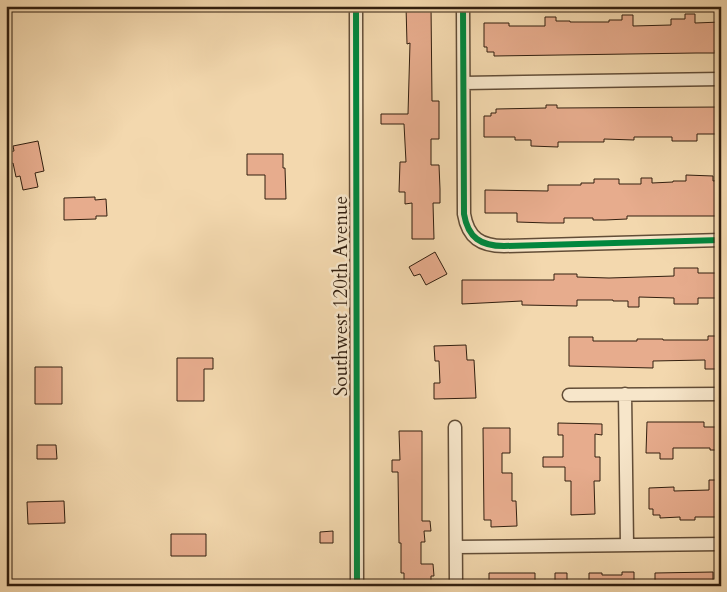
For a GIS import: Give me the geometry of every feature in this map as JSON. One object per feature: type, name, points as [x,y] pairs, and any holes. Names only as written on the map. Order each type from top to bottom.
[{"type":"street","name":"Southwest 120th Avenue","points":[[356,6],[357,586]]},
{"type":"street","points":[[463,6],[464,214],[470,232],[479,241],[489,245],[504,246],[721,240]]},
{"type":"street","points":[[464,83],[721,79]]},
{"type":"street","points":[[625,394],[627,545]]},
{"type":"street","points":[[569,395],[721,394]]},
{"type":"street","points":[[456,427],[456,586]]},
{"type":"street","points":[[456,547],[721,544]]},
{"type":"building","points":[[406,6],[431,6],[432,101],[439,101],[439,139],[431,139],[431,165],[439,165],[440,189],[440,203],[433,203],[434,239],[412,239],[412,203],[405,204],[405,192],[399,192],[400,162],[406,162],[404,124],[381,124],[381,114],[408,114],[410,43],[407,44]]},
{"type":"building","points":[[685,14],[695,14],[695,23],[721,22],[721,50],[715,50],[715,53],[494,56],[494,52],[487,52],[487,47],[484,47],[484,23],[509,23],[509,26],[545,26],[545,17],[556,17],[556,21],[609,22],[609,20],[622,20],[622,15],[633,15],[633,26],[671,25],[671,19],[685,19]]},
{"type":"building","points":[[546,105],[557,105],[557,108],[721,107],[721,134],[697,134],[697,141],[672,141],[672,137],[634,137],[634,140],[604,139],[604,142],[558,142],[558,147],[531,146],[531,140],[515,140],[515,137],[484,137],[484,116],[491,116],[491,113],[496,113],[496,109],[546,108]]},
{"type":"building","points":[[38,141],[44,171],[35,173],[38,187],[23,190],[20,176],[16,177],[13,163],[10,164],[8,152],[14,151],[13,146]]},
{"type":"building","points":[[247,154],[283,154],[286,199],[265,199],[265,175],[247,175]]},
{"type":"building","points":[[686,175],[713,176],[713,181],[721,180],[719,216],[627,216],[627,219],[605,220],[564,218],[564,223],[548,223],[517,222],[517,213],[485,213],[485,190],[548,191],[548,185],[581,185],[581,183],[594,183],[594,179],[619,179],[619,184],[641,184],[641,178],[652,178],[652,183],[673,182],[686,181]]},
{"type":"building","points":[[95,197],[95,200],[106,199],[107,216],[96,216],[96,219],[64,220],[64,198]]},
{"type":"building","points":[[435,252],[447,274],[426,285],[420,274],[414,276],[409,267]]},
{"type":"building","points":[[674,268],[698,268],[698,273],[721,273],[721,298],[698,298],[698,304],[674,304],[674,298],[639,297],[639,307],[628,307],[628,301],[613,300],[577,300],[577,306],[522,305],[522,301],[462,304],[462,280],[554,280],[554,274],[577,274],[577,277],[609,278],[674,276]]},
{"type":"building","points":[[708,336],[721,336],[721,369],[705,369],[705,360],[653,361],[653,368],[569,366],[569,337],[593,337],[593,341],[637,341],[637,339],[708,340]]},
{"type":"building","points":[[466,345],[467,360],[474,360],[476,398],[434,399],[434,383],[440,383],[439,361],[435,361],[434,346]]},
{"type":"building","points":[[177,358],[213,358],[213,369],[204,369],[204,401],[177,401]]},
{"type":"building","points":[[35,367],[62,367],[62,404],[35,404]]},
{"type":"building","points":[[647,422],[704,422],[704,427],[721,427],[721,450],[710,450],[710,448],[673,448],[673,459],[660,459],[660,453],[646,453]]},
{"type":"building","points":[[558,423],[602,424],[602,435],[595,434],[595,457],[600,457],[600,481],[594,481],[595,514],[571,515],[571,481],[565,481],[565,467],[543,467],[543,457],[563,457],[563,435],[558,435]]},
{"type":"building","points":[[483,428],[510,428],[510,453],[502,453],[502,473],[512,473],[512,501],[516,501],[517,526],[491,527],[491,520],[484,520]]},
{"type":"building","points":[[399,431],[422,431],[422,521],[430,521],[431,531],[424,531],[425,542],[421,542],[421,564],[433,564],[434,576],[431,576],[431,586],[404,586],[404,573],[401,573],[398,472],[392,472],[392,460],[400,460]]},
{"type":"building","points":[[37,445],[56,445],[57,459],[37,459]]},
{"type":"building","points":[[709,480],[720,480],[721,517],[695,517],[695,520],[680,520],[680,517],[660,518],[660,515],[653,515],[653,509],[649,509],[649,488],[674,487],[674,491],[709,490]]},
{"type":"building","points":[[64,501],[65,523],[28,524],[27,502]]},
{"type":"building","points":[[333,531],[333,543],[320,543],[320,532]]},
{"type":"building","points":[[171,534],[206,534],[206,556],[171,556]]},
{"type":"building","points":[[622,572],[634,572],[634,586],[589,586],[589,573],[622,575]]},
{"type":"building","points":[[713,572],[713,586],[655,586],[655,573]]},
{"type":"building","points":[[489,573],[535,573],[535,586],[489,586]]},
{"type":"building","points":[[555,573],[567,573],[567,586],[555,586]]},
{"type":"cycle path","points":[[356,6],[357,586]]},
{"type":"cycle path","points":[[463,6],[464,214],[472,235],[482,242],[496,246],[721,240]]}]
